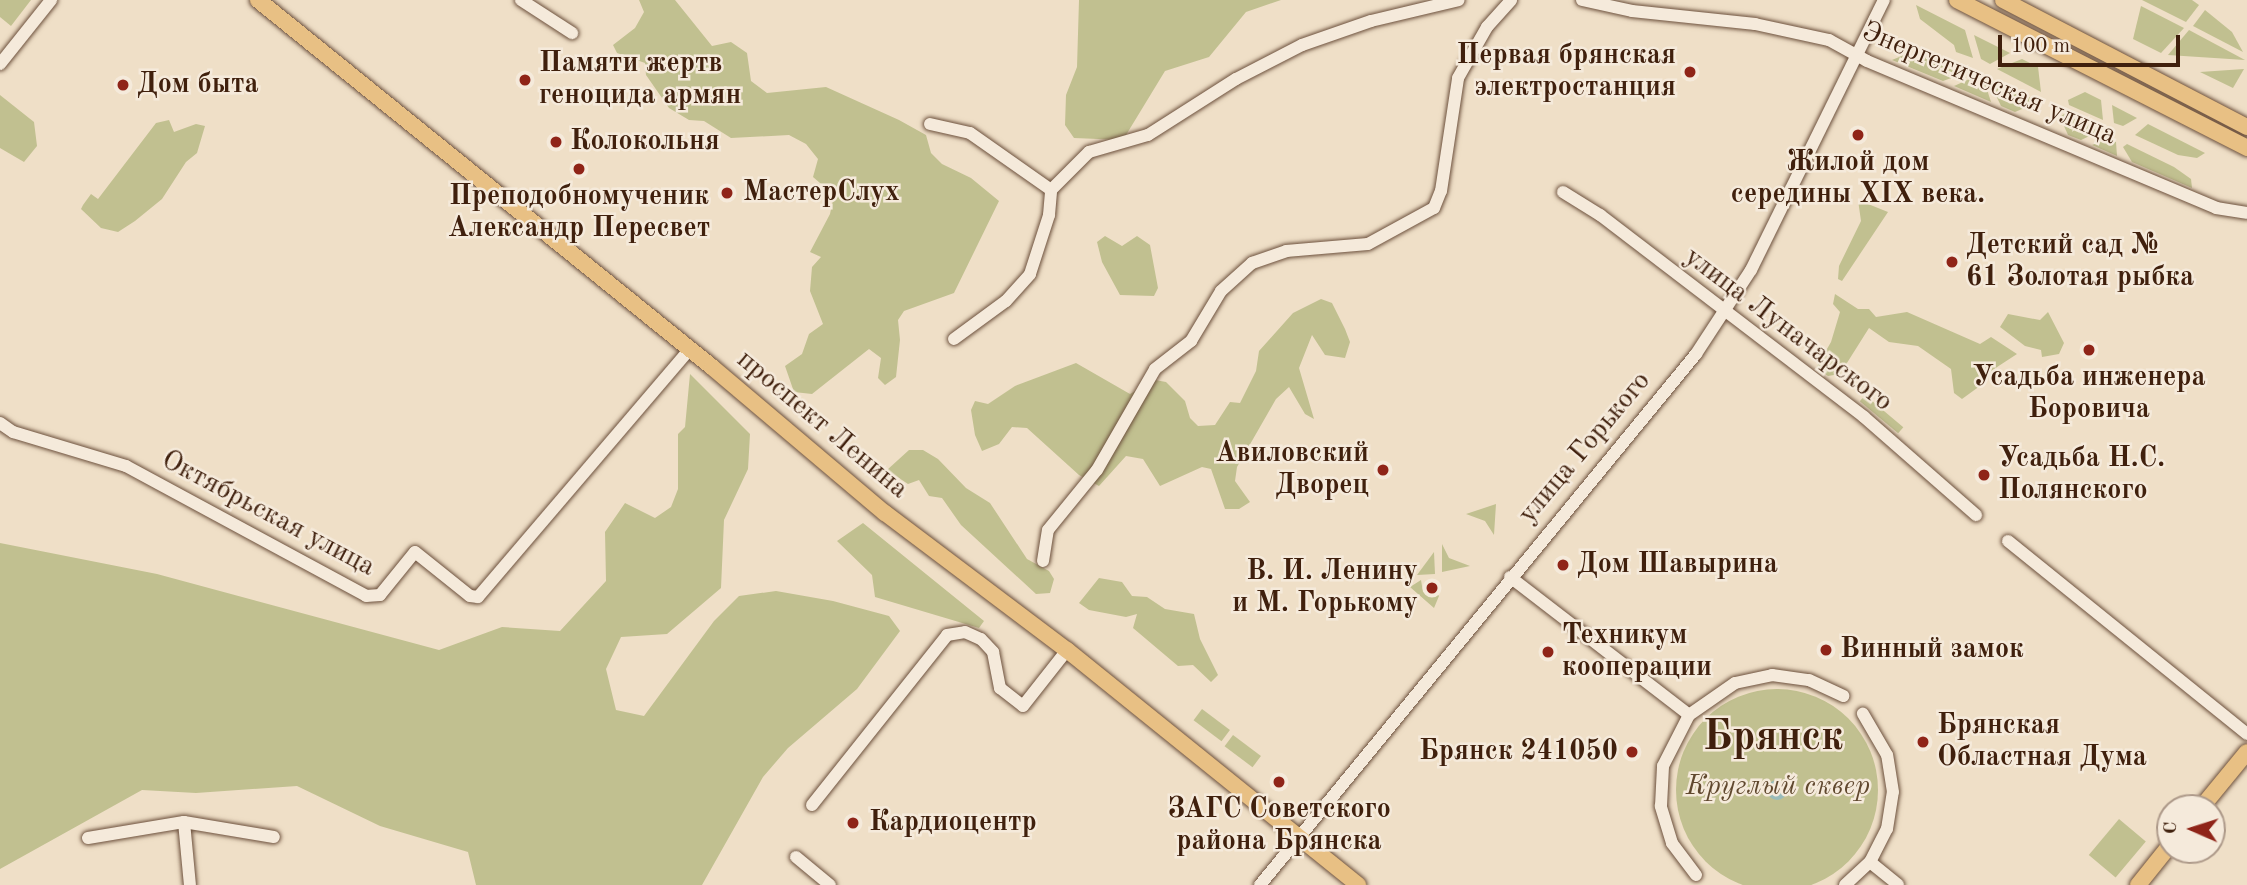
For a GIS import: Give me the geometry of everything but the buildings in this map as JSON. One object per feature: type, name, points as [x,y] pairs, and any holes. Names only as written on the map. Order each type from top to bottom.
[{"type":"main road","name":"проспект Ленина","points":[[258,0],[690,349],[885,513],[1067,650],[1358,885]]},
{"type":"main road","points":[[1957,0],[2247,148]]},
{"type":"main road","points":[[2003,0],[2247,127]]},
{"type":"main road","points":[[2212,794],[2247,752]]},
{"type":"main road","points":[[2138,885],[2156,862]]},
{"type":"street","points":[[0,64],[51,0]]},
{"type":"street","points":[[521,0],[572,33]]},
{"type":"street","points":[[954,339],[1006,301],[1030,274],[1051,190],[1089,152],[1148,135],[1236,79],[1302,45],[1371,21],[1458,0]]},
{"type":"street","points":[[1043,561],[1048,530],[1097,470],[1154,369],[1191,341],[1221,291],[1252,263],[1286,251],[1368,244],[1434,208],[1441,191],[1458,78],[1487,27],[1511,0]]},
{"type":"street","name":"Энергетическая улица","points":[[1582,0],[1632,11],[1755,24],[1829,40],[1857,56],[2216,208],[2247,213]]},
{"type":"street","name":"улица Горького","points":[[1260,885],[1510,577],[1696,354],[1751,270],[1884,0]]},
{"type":"street","points":[[930,124],[970,133],[1051,190]]},
{"type":"street","name":"улица Луначарского","points":[[1563,192],[1601,215],[1864,417],[1976,515]]},
{"type":"street","name":"Октябрьская улица","points":[[0,423],[13,432],[126,466],[366,596],[380,595],[415,552],[470,596],[485,592],[690,349]]},
{"type":"street","points":[[2008,541],[2247,734]]},
{"type":"street","points":[[1510,577],[1689,715]]},
{"type":"street","points":[[812,805],[947,635],[965,632],[981,639],[993,652],[1000,688],[1023,706],[1067,650]]},
{"type":"street","points":[[1696,875],[1672,843],[1661,806],[1663,766],[1689,715],[1735,683],[1772,675],[1809,680],[1843,696]]},
{"type":"street","points":[[1845,885],[1870,862],[1887,828],[1893,792],[1887,755],[1863,713]]},
{"type":"street","points":[[88,838],[184,822],[274,837]]},
{"type":"street","points":[[184,822],[190,885]]},
{"type":"street","points":[[796,857],[830,885]]},
{"type":"street","points":[[1870,862],[1898,885]]},
{"type":"green space","points":[[0,0],[31,0],[11,26],[0,17]]},
{"type":"green space","points":[[639,0],[675,0],[712,46],[731,42],[747,53],[751,81],[767,93],[826,87],[926,135],[931,153],[942,164],[971,178],[999,201],[954,293],[904,311],[898,320],[900,340],[896,377],[885,385],[878,378],[881,358],[869,349],[812,394],[794,392],[785,366],[802,354],[809,334],[823,324],[810,291],[812,267],[821,257],[810,252],[830,214],[834,195],[813,177],[818,159],[806,144],[789,135],[731,138],[704,121],[689,120],[669,108],[646,75],[645,63],[617,53],[613,45],[635,28],[644,12]]},
{"type":"green space","points":[[1079,0],[1281,0],[1246,12],[1209,57],[1165,71],[1123,140],[1074,138],[1065,125],[1066,95],[1077,67]]},
{"type":"green space","points":[[2142,0],[2192,0],[2199,5],[2186,22]]},
{"type":"green space","points":[[1916,5],[1965,30],[1973,58],[1956,52],[1954,45],[1920,19]]},
{"type":"green space","points":[[2141,6],[2184,28],[2161,53],[2133,39]]},
{"type":"green space","points":[[2205,10],[2232,32],[2243,52],[2193,26]]},
{"type":"green space","points":[[2189,30],[2245,60],[2168,55]]},
{"type":"green space","points":[[1974,35],[2010,53],[1990,64],[1981,59]]},
{"type":"green space","points":[[1904,55],[1954,61],[1968,72],[1943,81],[1892,60]]},
{"type":"green space","points":[[2022,59],[2038,67],[2041,92],[1997,69]]},
{"type":"green space","points":[[2244,69],[2233,88],[2200,72]]},
{"type":"green space","points":[[1974,77],[1984,80],[1991,102],[1954,86]]},
{"type":"green space","points":[[1995,81],[2039,102],[2015,112],[2001,106],[1991,85]]},
{"type":"green space","points":[[2085,92],[2101,100],[2103,120],[2069,105],[2068,100]]},
{"type":"green space","points":[[0,95],[34,122],[37,146],[24,162],[0,148]]},
{"type":"green space","points":[[2112,105],[2137,118],[2123,126],[2114,123]]},
{"type":"green space","points":[[2064,114],[2100,131],[2081,140],[2068,135],[2060,117]]},
{"type":"green space","points":[[169,120],[174,132],[196,124],[205,126],[197,153],[186,162],[162,199],[135,221],[118,232],[101,228],[81,209],[83,205],[91,194],[98,199],[156,123]]},
{"type":"green space","points":[[2148,124],[2205,153],[2197,158],[2178,155],[2135,135]]},
{"type":"green space","points":[[2107,139],[2116,142],[2117,156],[2092,145]]},
{"type":"green space","points":[[2127,144],[2174,167],[2191,179],[2192,188],[2132,162],[2123,147]]},
{"type":"green space","points":[[1858,200],[1888,212],[1842,281],[1838,279],[1839,266],[1861,221]]},
{"type":"green space","points":[[1105,236],[1122,246],[1137,236],[1150,245],[1158,288],[1154,296],[1120,295],[1102,262],[1097,242]]},
{"type":"green space","points":[[1835,294],[1858,309],[1869,309],[1876,317],[1907,312],[1980,344],[1991,337],[2017,354],[1991,371],[1984,383],[1962,399],[1954,393],[1951,369],[1918,346],[1889,342],[1869,328],[1840,374],[1828,376],[1816,368],[1831,342],[1840,312],[1833,304]]},
{"type":"green space","points":[[1321,299],[1332,303],[1345,329],[1350,342],[1345,358],[1325,355],[1312,335],[1299,368],[1314,419],[1305,414],[1289,387],[1276,399],[1237,467],[1235,481],[1250,502],[1239,509],[1225,509],[1211,469],[1202,467],[1160,486],[1143,459],[1126,456],[1099,486],[1079,475],[1027,428],[1012,427],[999,444],[982,451],[975,435],[971,410],[975,401],[988,404],[1015,386],[1076,363],[1130,394],[1155,380],[1166,382],[1185,401],[1190,418],[1198,426],[1215,425],[1230,402],[1240,403],[1256,371],[1259,351],[1293,313]]},
{"type":"green space","points":[[2048,312],[2064,343],[2059,354],[2042,357],[2041,350],[2025,346],[2000,327],[2008,314],[2040,320]]},
{"type":"green space","points":[[690,374],[750,434],[748,469],[724,520],[721,588],[667,634],[621,637],[606,669],[616,710],[644,716],[714,621],[739,596],[776,591],[833,601],[889,616],[900,631],[857,689],[788,748],[763,777],[702,885],[476,885],[468,852],[380,826],[297,786],[196,793],[142,790],[0,869],[0,543],[157,574],[439,650],[502,627],[560,631],[606,581],[605,532],[625,503],[655,518],[671,507],[678,489],[678,434],[685,427]]},
{"type":"green space","points":[[1865,395],[1903,427],[1898,433],[1860,401]]},
{"type":"green space","points":[[909,450],[923,450],[938,459],[966,488],[990,503],[1027,559],[1049,571],[1054,579],[1050,593],[1036,594],[961,525],[942,498],[929,496],[919,480],[908,484],[887,470]]},
{"type":"green space","points":[[1496,504],[1494,535],[1485,521],[1466,514]]},
{"type":"green space","points":[[863,523],[984,621],[979,628],[875,597],[872,575],[837,541]]},
{"type":"green space","points":[[1442,544],[1449,558],[1470,566],[1442,572]]},
{"type":"green space","points":[[1434,552],[1435,574],[1417,575]]},
{"type":"green space","points":[[1099,578],[1122,582],[1132,596],[1147,597],[1165,609],[1194,614],[1200,639],[1218,675],[1211,682],[1193,665],[1178,666],[1133,628],[1137,614],[1126,617],[1089,610],[1079,603]]},
{"type":"green space","points":[[1421,580],[1423,592],[1435,591],[1439,596],[1434,608],[1410,587]]},
{"type":"green space","name":"Круглый сквер","points":[[1777,689],[1816,696],[1849,718],[1871,751],[1878,790],[1871,829],[1849,862],[1816,884],[1777,891],[1738,884],[1705,862],[1683,829],[1676,790],[1683,751],[1705,718],[1738,696]]},
{"type":"green space","points":[[1202,709],[1230,730],[1222,741],[1194,720]]},
{"type":"green space","points":[[1233,735],[1261,756],[1253,767],[1225,746]]},
{"type":"green space","points":[[2119,819],[2146,841],[2116,878],[2089,855]]},
{"type":"water","points":[[1777,780],[1784,783],[1787,790],[1784,797],[1777,800],[1770,797],[1767,790],[1770,783]]},
{"type":"place","name":"Первая брянская электростанция","points":[[1690,72]]},
{"type":"place","name":"Памяти жертв геноцида армян","points":[[525,80]]},
{"type":"place","name":"Дом быта","points":[[123,85]]},
{"type":"place","name":"Жилой дом середины XIX века.","points":[[1858,135]]},
{"type":"place","name":"Колокольня","points":[[556,142]]},
{"type":"place","name":"Преподобномученик Александр Пересвет","points":[[579,169]]},
{"type":"place","name":"МастерСлух","points":[[727,193]]},
{"type":"place","name":"Детский сад № 61 Золотая рыбка","points":[[1952,262]]},
{"type":"place","name":"Усадьба инженера Боровича","points":[[2089,350]]},
{"type":"place","name":"Авиловский Дворец","points":[[1383,470]]},
{"type":"place","name":"Усадьба Н.С. Полянского","points":[[1984,475]]},
{"type":"place","name":"Дом Шавырина","points":[[1563,565]]},
{"type":"place","name":"В. И. Ленину и М. Горькому","points":[[1432,588]]},
{"type":"place","name":"Винный замок","points":[[1826,650]]},
{"type":"place","name":"Техникум кооперации","points":[[1548,652]]},
{"type":"place","name":"Брянская Областная Дума","points":[[1923,742]]},
{"type":"place","name":"Брянск 241050","points":[[1632,752]]},
{"type":"place","name":"ЗАГС Советского района Брянска","points":[[1279,782]]},
{"type":"place","name":"Кардиоцентр","points":[[853,823]]},
{"type":"district","name":"Брянск","points":[[1773,738]]}]
